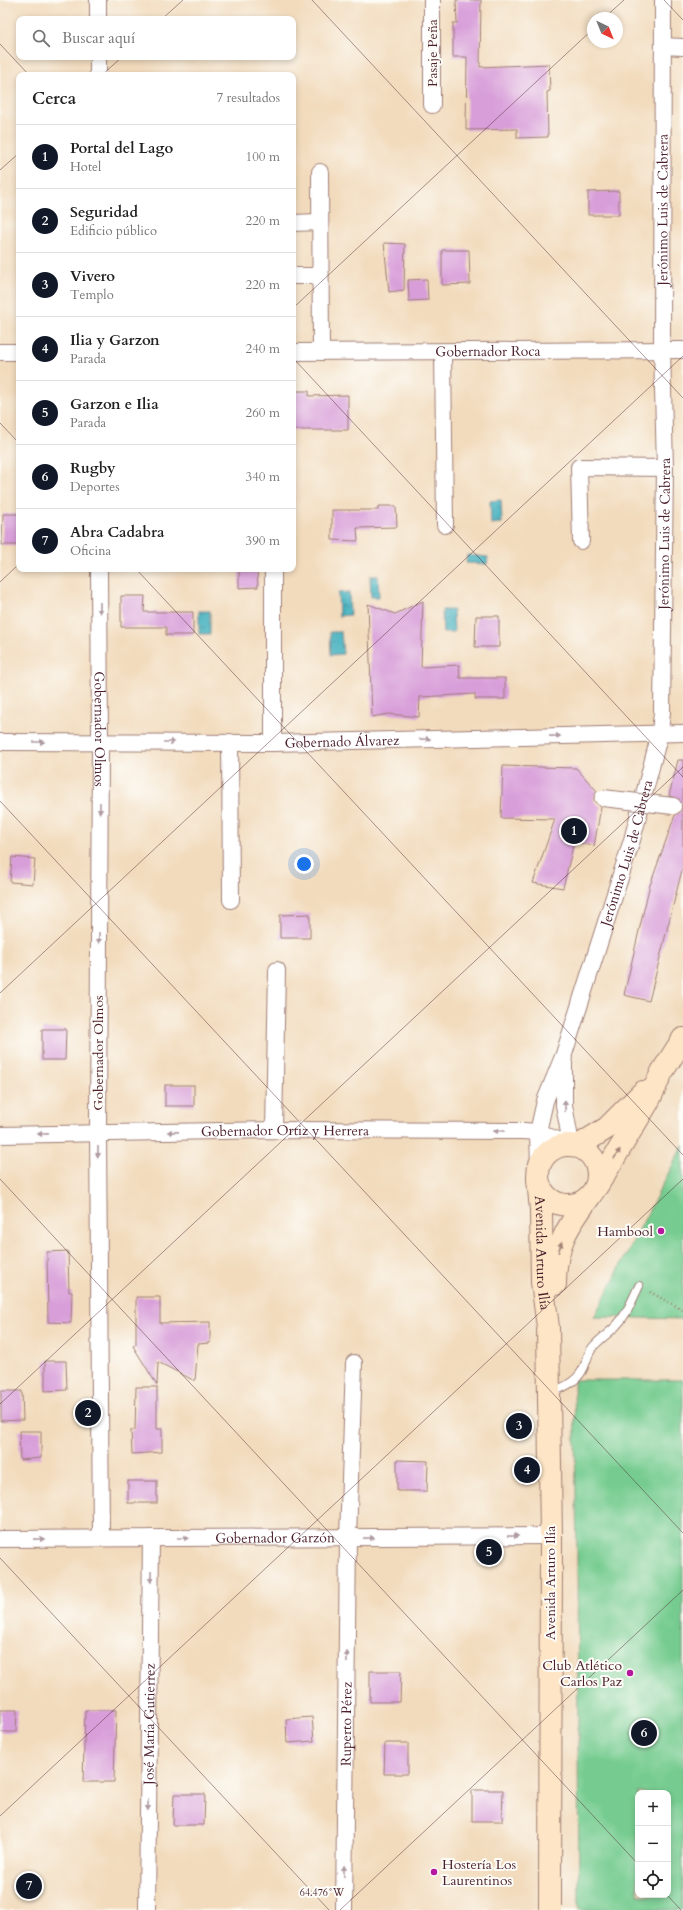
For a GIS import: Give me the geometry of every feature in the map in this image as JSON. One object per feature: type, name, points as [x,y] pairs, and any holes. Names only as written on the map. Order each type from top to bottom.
[{"type":"main road","name":"Avenida Arturo Ilía","points":[[548,1327],[555,1285],[557,1256],[561,1242],[648,1102],[662,1072],[683,1039]]},
{"type":"main road","name":"Avenida Arturo Ilía","points":[[572,1145],[607,1128],[662,1072]]},
{"type":"main road","points":[[572,1145],[590,1153],[595,1160],[599,1178],[594,1190],[586,1200],[578,1203],[560,1204],[546,1195],[541,1188],[539,1173],[548,1152],[555,1147],[572,1145]]},
{"type":"main road","name":"Avenida Arturo Ilía","points":[[539,1173],[542,1282],[548,1327],[549,1393],[551,1536],[550,1910]]},
{"type":"street","points":[[98,0],[98,16]]},
{"type":"street","name":"Pasaje Peña","points":[[432,0],[432,105]]},
{"type":"street","name":"Jerónimo Luis de Cabrera","points":[[539,1173],[538,1132],[545,1101],[564,1054],[632,840],[660,733],[662,712],[665,468],[662,350],[663,0]]},
{"type":"street","points":[[663,46],[683,47]]},
{"type":"street","points":[[98,60],[98,72]]},
{"type":"street","points":[[320,172],[319,222],[321,352]]},
{"type":"street","points":[[296,223],[319,222]]},
{"type":"street","points":[[296,276],[320,276]]},
{"type":"street","name":"Gobernador Roca","points":[[296,352],[683,350]]},
{"type":"street","points":[[0,352],[16,352]]},
{"type":"street","points":[[443,352],[445,525]]},
{"type":"street","points":[[581,541],[579,467],[665,468]]},
{"type":"street","name":"Gobernador Olmos","points":[[99,572],[100,742],[98,1133],[101,1538]]},
{"type":"street","points":[[273,572],[273,743]]},
{"type":"street","name":"Gobernado Álvarez","points":[[0,742],[273,743],[683,733]]},
{"type":"street","points":[[230,742],[232,900]]},
{"type":"street","points":[[603,798],[673,806]]},
{"type":"street","points":[[274,1130],[277,970]]},
{"type":"street","name":"Jerónimo Luis de Cabrera","points":[[564,1054],[564,1105],[572,1145]]},
{"type":"street","name":"Gobernador Ortiz y Herrera","points":[[0,1135],[274,1130],[523,1131],[538,1132],[572,1145]]},
{"type":"street","name":"Ruperto Pérez","points":[[344,1910],[348,1538],[354,1363]]},
{"type":"street","name":"Gobernador Garzón","points":[[0,1539],[551,1536]]},
{"type":"street","name":"José María Gutierrez","points":[[147,1910],[151,1538]]},
{"type":"lane","points":[[549,1393],[565,1387],[578,1377],[583,1370],[586,1357],[594,1346],[616,1325],[627,1311],[639,1286]]},
{"type":"path","points":[[639,1286],[683,1310]]},
{"type":"green space","name":"Hambool","points":[[683,1145],[683,1319],[594,1317]]},
{"type":"green space","name":"Club Atlético Carlos Paz","points":[[574,1380],[683,1380],[683,1910],[579,1910],[577,1553]]},
{"type":"water","points":[[501,500],[502,523],[491,524],[490,501]]},
{"type":"water","points":[[467,555],[488,557],[487,564],[466,563]]},
{"type":"water","points":[[370,576],[378,576],[379,597],[371,597]]},
{"type":"water","points":[[349,592],[350,615],[339,616],[338,593]]},
{"type":"water","points":[[442,610],[453,610],[454,632],[443,633]]},
{"type":"water","points":[[199,611],[210,611],[210,634],[199,634]]},
{"type":"water","points":[[330,632],[341,632],[343,654],[331,655]]},
{"type":"building","points":[[456,0],[481,0],[480,67],[549,64],[550,91],[547,92],[548,137],[517,138],[517,129],[466,130],[467,57],[453,57],[453,23],[457,23]]},
{"type":"building","points":[[619,191],[619,215],[588,215],[588,192]]},
{"type":"building","points":[[384,243],[405,244],[404,290],[389,292]]},
{"type":"building","points":[[442,250],[469,250],[470,284],[442,285]]},
{"type":"building","points":[[427,279],[428,300],[409,301],[408,280]]},
{"type":"building","points":[[296,391],[309,391],[309,396],[348,395],[348,430],[296,430]]},
{"type":"building","points":[[378,506],[396,506],[397,527],[357,528],[358,541],[332,540],[332,510],[378,510]]},
{"type":"building","points":[[3,514],[16,514],[16,545],[2,545]]},
{"type":"building","points":[[239,572],[257,572],[258,587],[239,588]]},
{"type":"building","points":[[121,596],[145,596],[144,612],[193,612],[193,635],[166,635],[166,627],[121,627]]},
{"type":"building","points":[[423,601],[421,667],[459,665],[460,678],[505,678],[505,699],[475,699],[475,694],[420,697],[419,717],[389,714],[372,717],[368,604],[395,614]]},
{"type":"building","points":[[476,616],[499,616],[499,647],[475,647]]},
{"type":"building","points":[[678,760],[683,760],[683,866],[649,1001],[624,995],[649,888],[675,815],[680,812],[682,807],[679,799],[669,796]]},
{"type":"building","points":[[503,766],[576,768],[597,791],[594,801],[601,807],[594,846],[574,842],[563,888],[533,883],[555,819],[501,818]]},
{"type":"building","points":[[12,857],[35,859],[33,884],[10,882]]},
{"type":"building","points":[[310,914],[310,938],[280,938],[280,915]]},
{"type":"building","points":[[42,1029],[66,1029],[65,1060],[42,1060]]},
{"type":"building","points":[[165,1085],[194,1085],[194,1106],[165,1106]]},
{"type":"building","points":[[68,1251],[69,1292],[72,1292],[71,1323],[48,1322],[47,1252]]},
{"type":"building","points":[[136,1297],[160,1297],[160,1323],[210,1322],[210,1343],[198,1344],[195,1381],[158,1362],[157,1385],[133,1346],[136,1344]]},
{"type":"building","points":[[45,1361],[66,1361],[67,1390],[45,1391]]},
{"type":"building","points":[[136,1387],[157,1387],[157,1429],[162,1429],[162,1452],[132,1454],[131,1430],[135,1430]]},
{"type":"building","points":[[1,1391],[22,1391],[23,1420],[1,1421]]},
{"type":"building","points":[[19,1431],[41,1431],[41,1458],[20,1460]]},
{"type":"building","points":[[397,1460],[428,1461],[427,1491],[397,1491]]},
{"type":"building","points":[[128,1481],[157,1481],[157,1503],[128,1503]]},
{"type":"building","points":[[370,1671],[401,1671],[400,1702],[370,1702]]},
{"type":"building","points":[[0,1710],[17,1710],[16,1732],[0,1732]]},
{"type":"building","points":[[85,1710],[116,1710],[114,1782],[83,1782]]},
{"type":"building","points":[[312,1717],[314,1741],[287,1743],[286,1719]]},
{"type":"building","points":[[385,1743],[408,1743],[408,1774],[384,1774]]},
{"type":"building","points":[[472,1790],[503,1790],[502,1821],[472,1821]]},
{"type":"building","points":[[174,1794],[205,1794],[204,1825],[173,1825]]},
{"type":"place","name":"Portal del Lago","points":[[574,831]]},
{"type":"place","name":"Hambool","points":[[661,1231]]},
{"type":"place","name":"Seguridad","points":[[88,1413]]},
{"type":"place","name":"Vivero","points":[[519,1426]]},
{"type":"place","name":"Ilia y Garzon","points":[[527,1470]]},
{"type":"place","name":"Garzon e Ilia","points":[[489,1552]]},
{"type":"place","name":"Club Atlético Carlos Paz","points":[[630,1673]]},
{"type":"place","name":"Rugby","points":[[644,1733]]},
{"type":"place","name":"Hostería Los Laurentinos","points":[[434,1872]]},
{"type":"place","name":"Abra Cadabra","points":[[29,1886]]}]
